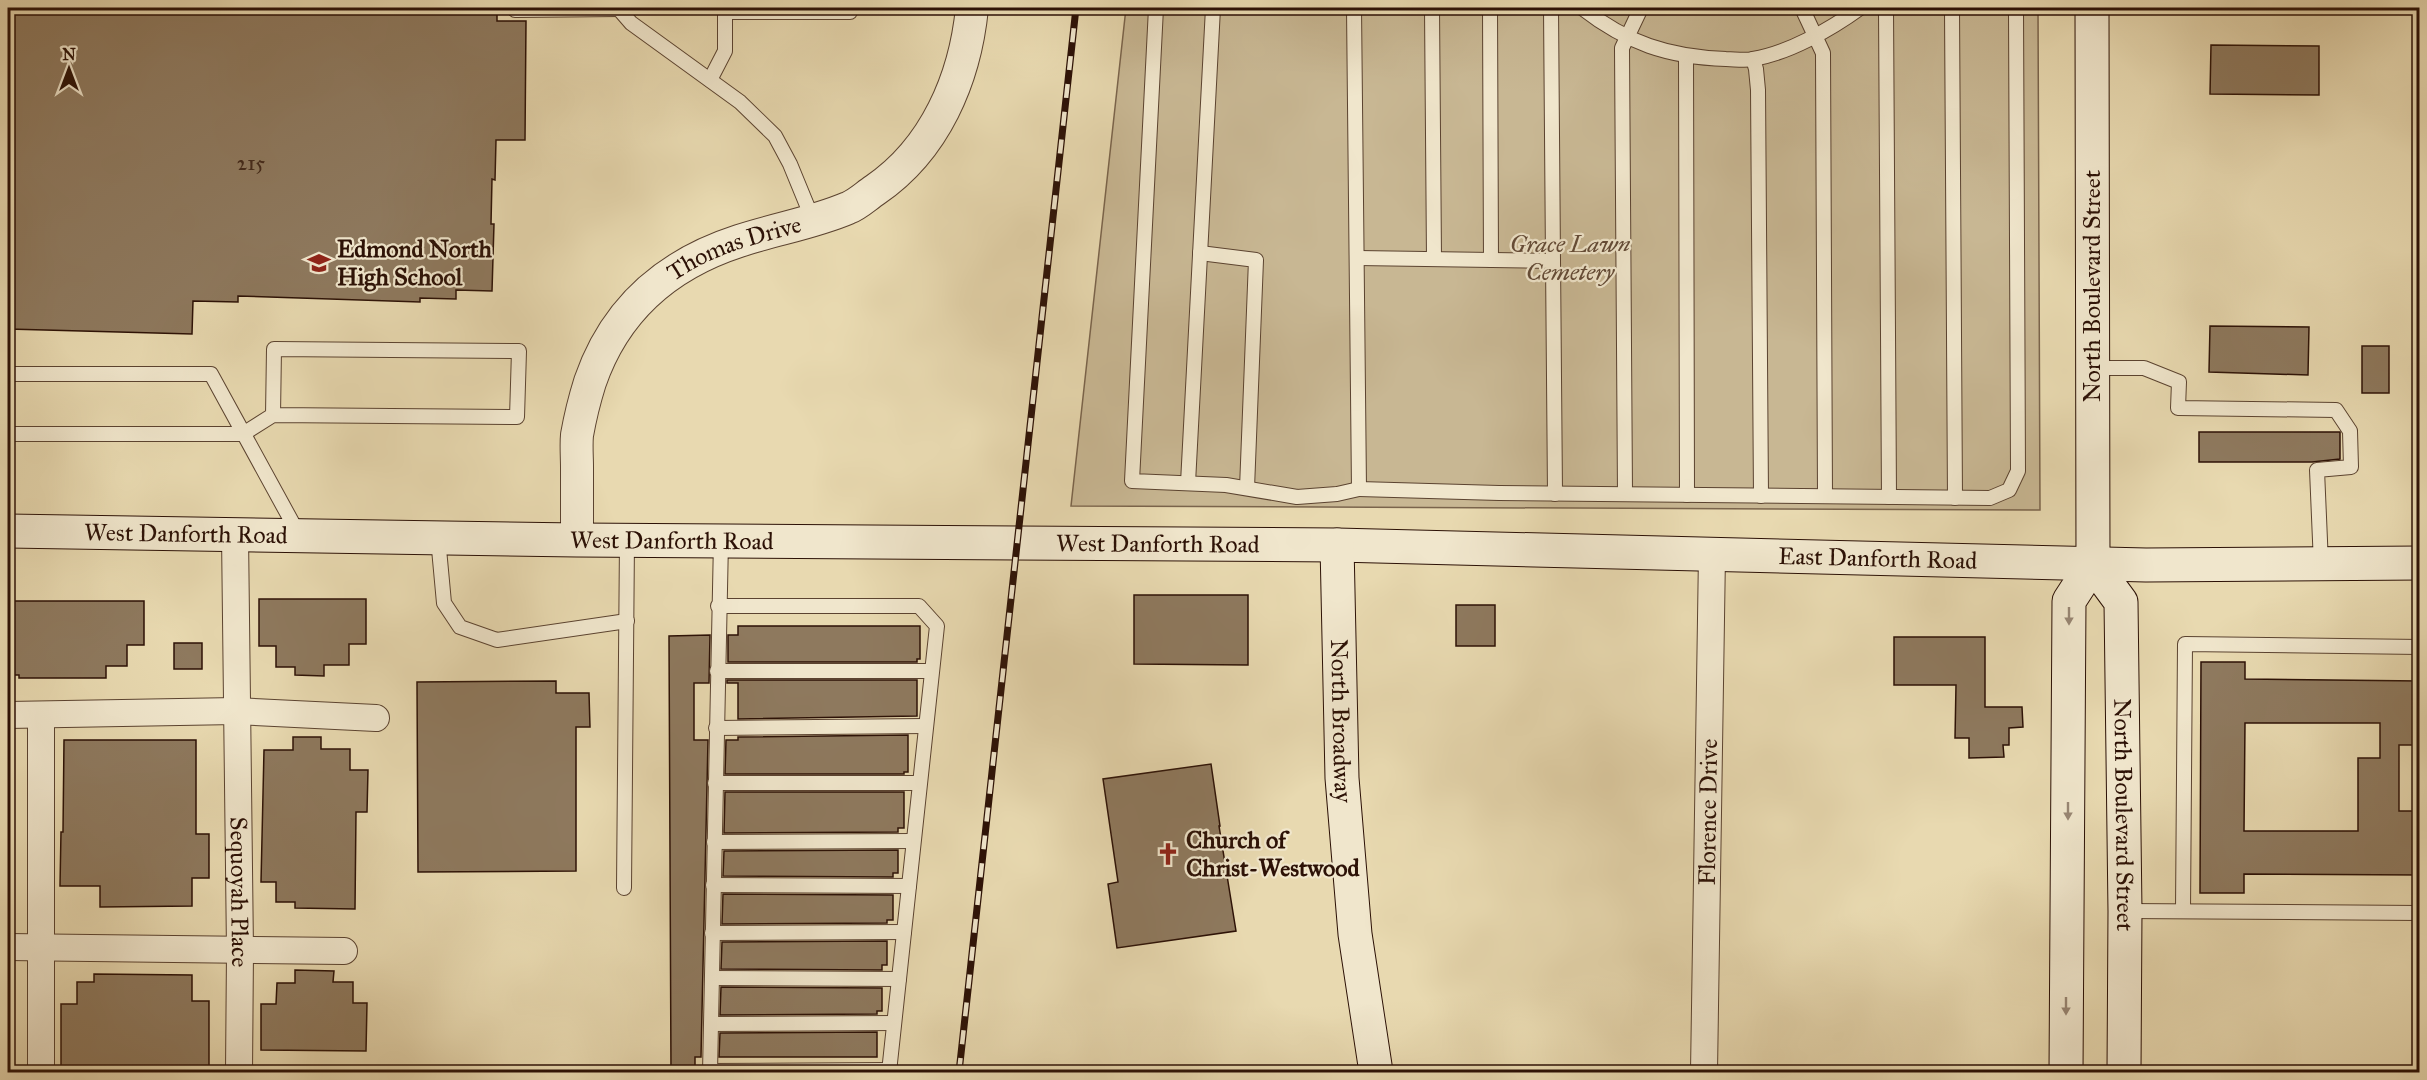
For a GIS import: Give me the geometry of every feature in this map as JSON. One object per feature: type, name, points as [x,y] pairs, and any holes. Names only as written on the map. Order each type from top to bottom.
[{"type":"main road","name":"North Boulevard Street","points":[[2092,8],[2093,564],[2121,602],[2125,911],[2124,1072]]},
{"type":"main road","name":"West Danforth Road","points":[[8,531],[577,540],[1337,545]]},
{"type":"main road","name":"East Danforth Road","points":[[1337,545],[2093,564],[2420,563]]},
{"type":"main road","name":"North Broadway","points":[[1337,545],[1342,777],[1355,933],[1376,1072]]},
{"type":"main road","points":[[2066,1072],[2069,601],[2093,564]]},
{"type":"street","name":"Thomas Drive","points":[[577,540],[577,436],[590,382],[607,343],[634,305],[662,278],[697,257],[739,241],[851,207],[891,179],[922,147],[948,101],[969,33],[972,8]]},
{"type":"street","name":"Sequoyah Place","points":[[235,535],[240,951],[239,1072]]},
{"type":"street","name":"Florence Drive","points":[[1704,1072],[1712,554]]},
{"type":"street","points":[[8,715],[236,711],[376,718]]},
{"type":"street","points":[[41,715],[41,1072]]},
{"type":"street","points":[[8,947],[344,951]]},
{"type":"lane","points":[[514,10],[619,8],[631,22],[740,102],[775,136],[790,164],[813,220]]},
{"type":"lane","points":[[710,80],[725,51],[725,10],[850,12],[850,8]]},
{"type":"lane","points":[[1156,8],[1132,481],[1247,488],[1297,497],[1328,495],[1359,489],[1555,494],[1954,498],[1989,498],[2000,495],[2009,490],[2018,471],[2016,8]]},
{"type":"lane","points":[[1188,483],[1213,8]]},
{"type":"lane","points":[[1354,8],[1359,489]]},
{"type":"lane","points":[[1432,8],[1434,259]]},
{"type":"lane","points":[[1490,8],[1491,260]]},
{"type":"lane","points":[[1551,8],[1555,494]]},
{"type":"lane","points":[[1582,8],[1607,27],[1651,47],[1686,56],[1753,59],[1815,36],[1860,8]]},
{"type":"lane","points":[[1625,494],[1622,48],[1641,8]]},
{"type":"lane","points":[[1802,8],[1822,53],[1825,496]]},
{"type":"lane","points":[[1886,8],[1889,497]]},
{"type":"lane","points":[[1952,8],[1954,498]]},
{"type":"lane","points":[[1686,56],[1687,495]]},
{"type":"lane","points":[[1753,59],[1758,90],[1761,496]]},
{"type":"lane","points":[[1200,253],[1256,260],[1247,488]]},
{"type":"lane","points":[[1358,258],[1553,261]]},
{"type":"lane","points":[[8,434],[243,434],[273,415],[517,417],[519,351],[274,349],[273,415]]},
{"type":"lane","points":[[2092,368],[2144,368],[2179,382],[2178,408],[2336,410],[2350,431],[2351,467],[2317,470],[2321,564]]},
{"type":"lane","points":[[8,374],[211,374],[299,535]]},
{"type":"lane","points":[[438,538],[444,603],[460,627],[497,640],[627,621]]},
{"type":"lane","points":[[624,888],[627,540]]},
{"type":"lane","points":[[718,606],[919,606],[937,626],[889,1071],[710,1072],[718,606],[721,541]]},
{"type":"lane","points":[[2183,911],[2185,644],[2420,647]]},
{"type":"lane","points":[[717,671],[931,671]]},
{"type":"lane","points":[[716,728],[925,726]]},
{"type":"lane","points":[[715,783],[919,783]]},
{"type":"lane","points":[[714,842],[914,841]]},
{"type":"lane","points":[[713,885],[909,886]]},
{"type":"lane","points":[[2125,911],[2420,913]]},
{"type":"lane","points":[[712,933],[904,932]]},
{"type":"lane","points":[[711,978],[899,979]]},
{"type":"lane","points":[[711,1024],[894,1023]]},
{"type":"green space","name":"Grace Lawn Cemetery","points":[[1126,8],[2038,8],[2040,510],[1071,506]]},
{"type":"building","points":[[8,8],[231,11],[232,8],[497,8],[497,21],[526,21],[525,140],[496,140],[495,180],[492,179],[491,224],[494,224],[492,291],[456,290],[456,299],[420,298],[420,302],[238,296],[238,302],[193,301],[192,334],[8,329]]},
{"type":"building","points":[[2211,45],[2319,46],[2319,95],[2210,94]]},
{"type":"building","points":[[2210,326],[2309,327],[2308,375],[2209,372]]},
{"type":"building","points":[[2362,346],[2389,346],[2389,393],[2362,393]]},
{"type":"building","points":[[2199,432],[2340,432],[2340,459],[2312,462],[2199,462]]},
{"type":"building","points":[[1134,595],[1248,595],[1248,665],[1134,664]]},
{"type":"building","points":[[259,599],[366,599],[366,644],[349,644],[349,665],[324,665],[324,676],[295,675],[295,667],[276,667],[276,646],[259,646]]},
{"type":"building","points":[[8,601],[144,601],[144,645],[127,645],[127,666],[106,666],[106,678],[19,678],[19,675],[8,675]]},
{"type":"building","points":[[1456,605],[1495,605],[1495,646],[1456,646]]},
{"type":"building","points":[[738,626],[920,626],[920,659],[917,659],[917,662],[728,662],[728,635],[738,635]]},
{"type":"building","points":[[710,635],[709,683],[694,683],[694,740],[708,740],[701,1057],[695,1057],[695,1072],[671,1072],[669,636]]},
{"type":"building","points":[[1894,637],[1985,637],[1985,707],[2022,707],[2023,727],[2009,728],[2009,745],[2003,745],[2004,757],[1969,758],[1969,738],[1955,738],[1956,685],[1894,685]]},
{"type":"building","points":[[174,643],[202,643],[202,669],[174,669]]},
{"type":"building","points":[[2201,662],[2245,662],[2245,679],[2420,681],[2420,745],[2399,745],[2399,811],[2420,811],[2420,875],[2244,874],[2244,893],[2200,893]],"holes":[[[2245,723],[2380,723],[2380,758],[2358,758],[2358,831],[2244,831]]]},
{"type":"building","points":[[727,680],[917,680],[917,716],[738,719],[738,683],[727,683]]},
{"type":"building","points":[[556,681],[556,693],[589,693],[590,727],[576,727],[576,871],[418,872],[417,682]]},
{"type":"building","points":[[908,735],[908,772],[904,774],[725,774],[726,740],[738,740],[738,737]]},
{"type":"building","points":[[293,737],[321,737],[321,749],[350,749],[350,770],[368,770],[367,812],[356,812],[355,909],[295,908],[295,902],[276,902],[276,882],[261,882],[264,750],[293,750]]},
{"type":"building","points":[[64,740],[196,740],[196,834],[209,834],[209,878],[192,878],[192,906],[100,907],[100,886],[60,886]]},
{"type":"building","name":"Church of Christ-Westwood","points":[[1211,764],[1236,931],[1117,948],[1108,884],[1118,882],[1103,779]]},
{"type":"building","points":[[725,792],[904,792],[904,828],[898,828],[898,832],[724,833]]},
{"type":"building","points":[[898,850],[898,873],[893,873],[893,877],[723,876],[724,851]]},
{"type":"building","points":[[723,894],[893,895],[893,920],[887,920],[887,923],[722,924]]},
{"type":"building","points":[[887,941],[887,965],[882,965],[882,970],[721,969],[722,942]]},
{"type":"building","points":[[295,970],[334,971],[333,982],[353,982],[353,1003],[367,1003],[366,1051],[261,1050],[261,1004],[276,1004],[277,983],[295,983]]},
{"type":"building","points":[[94,974],[192,975],[192,1001],[209,1001],[209,1072],[61,1072],[61,1004],[77,1004],[77,982],[94,982]]},
{"type":"building","points":[[721,987],[882,988],[882,1011],[877,1011],[877,1014],[720,1015]]},
{"type":"building","points":[[877,1032],[877,1057],[719,1057],[720,1033]]},
{"type":"railway","points":[[959,1072],[1076,8]]},
{"type":"place","name":"Edmond North High School","points":[[319,263]]},
{"type":"place","name":"Church of Christ-Westwood","points":[[1168,854]]}]
